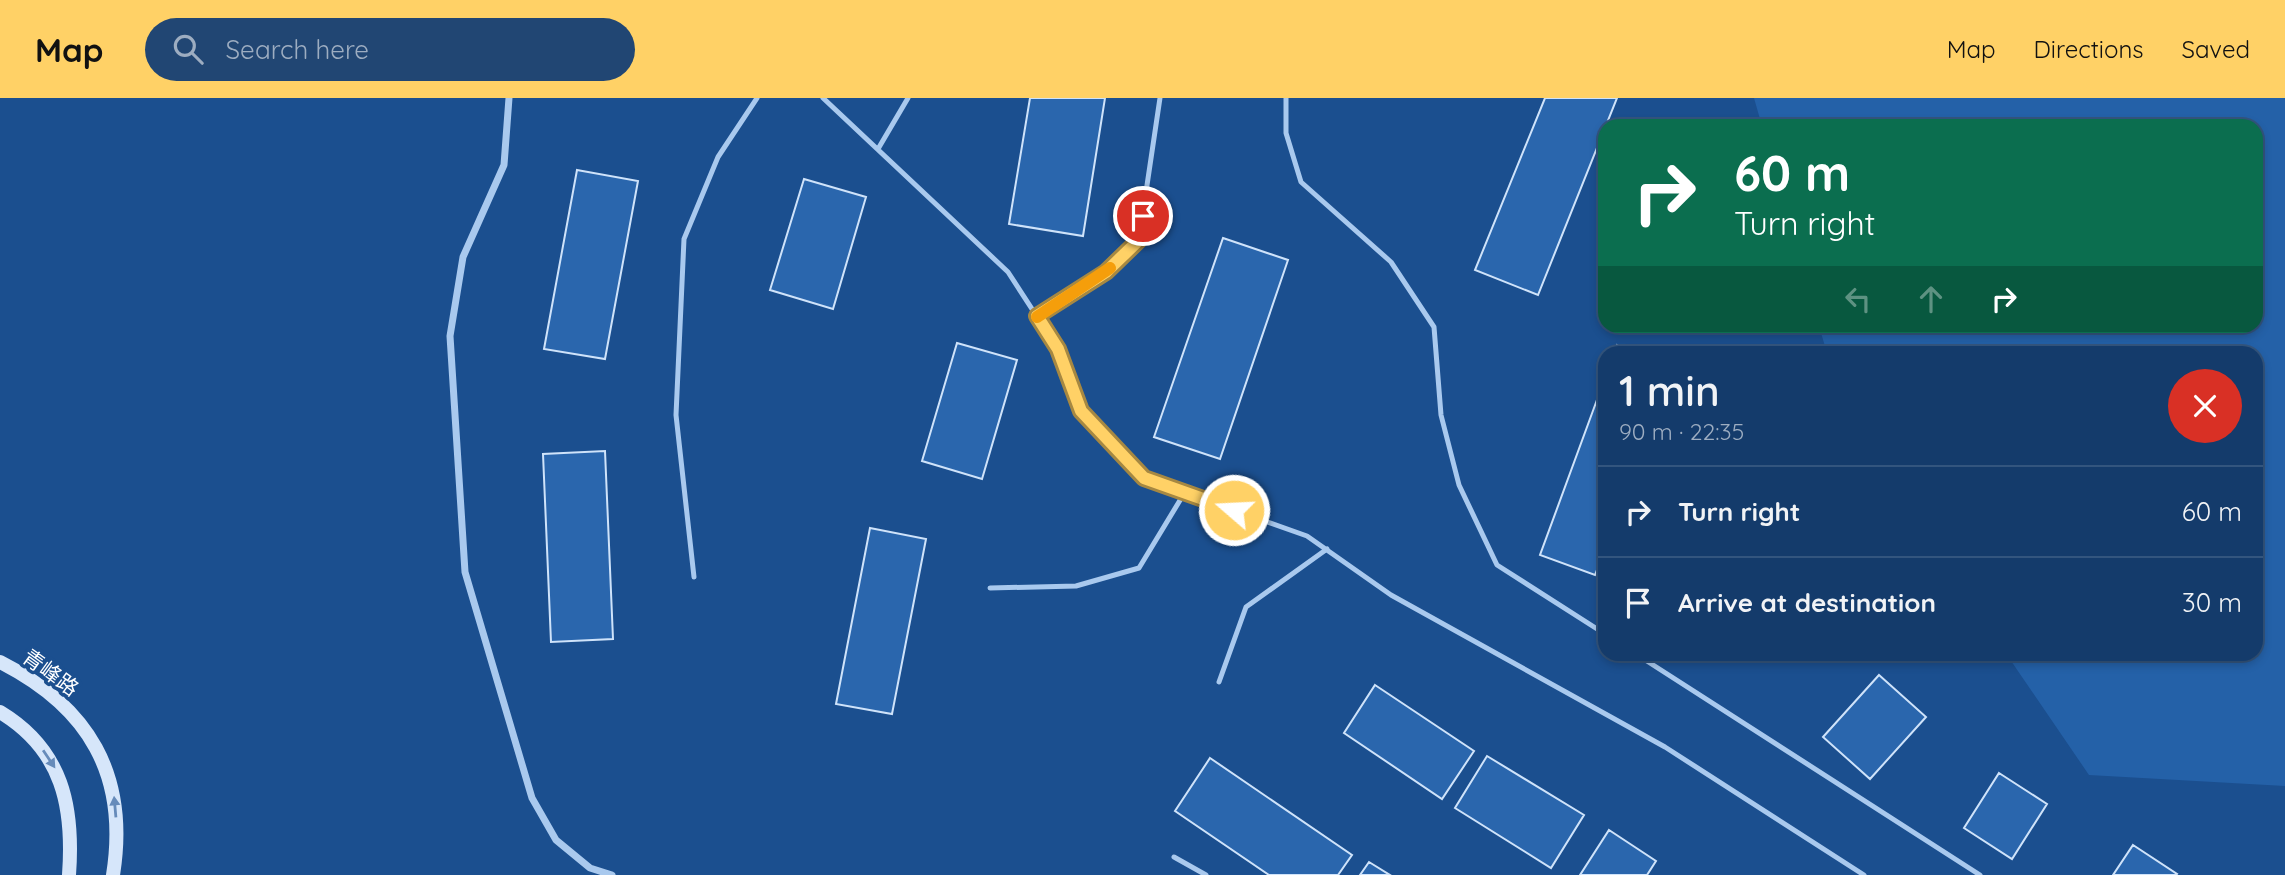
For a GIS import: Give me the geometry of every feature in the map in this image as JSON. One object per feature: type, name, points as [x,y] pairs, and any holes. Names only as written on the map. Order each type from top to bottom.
[{"type":"main road","name":"青峰路","points":[[0,662],[28,677],[68,707],[95,743],[113,789],[118,843],[113,875]]},
{"type":"main road","points":[[0,712],[19,723],[59,774],[67,803],[72,839],[69,875]]},
{"type":"street","points":[[509,98],[504,165],[463,257],[450,336],[465,572],[531,798],[556,840],[590,868],[612,875]]},
{"type":"lane","points":[[694,577],[676,415],[684,239],[718,157],[757,98]]},
{"type":"lane","points":[[823,98],[1008,272],[1058,349],[1081,411],[1144,478],[1307,536],[1391,595],[1665,747],[1864,875]]},
{"type":"lane","points":[[878,149],[908,98]]},
{"type":"lane","points":[[1037,316],[1106,272],[1139,240],[1160,98]]},
{"type":"lane","points":[[1286,98],[1286,133],[1301,182],[1391,262],[1434,327],[1441,415],[1459,485],[1497,565],[1598,630]]},
{"type":"lane","points":[[990,588],[1076,586],[1139,568],[1185,492]]},
{"type":"lane","points":[[1219,682],[1246,607],[1327,549]]},
{"type":"lane","points":[[1647,661],[1980,875]]},
{"type":"lane","points":[[1174,857],[1206,875]]},
{"type":"shaded area","points":[[1754,98],[2285,98],[2285,786],[2089,775],[2011,661],[2263,661],[2263,346],[1825,346],[1821,333],[2263,333],[2263,119],[1760,119]]},
{"type":"building","points":[[1030,98],[1105,98],[1083,236],[1009,224]]},
{"type":"building","points":[[1545,98],[1617,98],[1609,119],[1598,119],[1598,145],[1538,295],[1475,270]]},
{"type":"building","points":[[577,170],[638,181],[605,359],[544,349]]},
{"type":"building","points":[[804,179],[866,197],[833,309],[770,290]]},
{"type":"building","points":[[1223,238],[1288,260],[1220,459],[1154,437]]},
{"type":"building","points":[[957,343],[1017,360],[982,479],[922,461]]},
{"type":"building","points":[[1598,397],[1598,567],[1595,575],[1540,555]]},
{"type":"building","points":[[605,451],[613,639],[551,642],[543,454]]},
{"type":"building","points":[[870,528],[926,539],[892,714],[836,704]]},
{"type":"building","points":[[1879,675],[1926,717],[1870,779],[1823,737]]},
{"type":"building","points":[[1375,685],[1474,751],[1442,799],[1344,733]]},
{"type":"building","points":[[1487,756],[1584,815],[1551,868],[1455,808]]},
{"type":"building","points":[[1210,758],[1352,855],[1338,875],[1269,875],[1175,811]]},
{"type":"building","points":[[1999,773],[2047,804],[2012,859],[1964,828]]},
{"type":"building","points":[[1609,830],[1656,861],[1647,875],[1580,875]]},
{"type":"building","points":[[2133,845],[2177,874],[2113,875]]},
{"type":"building","points":[[1369,862],[1390,875],[1360,875]]},
{"type":"slow traffic","points":[[1037,317],[1110,268]]},
{"type":"route","points":[[1143,216],[1139,240],[1106,272],[1037,316],[1058,349],[1081,411],[1144,478],[1234,510]]}]
